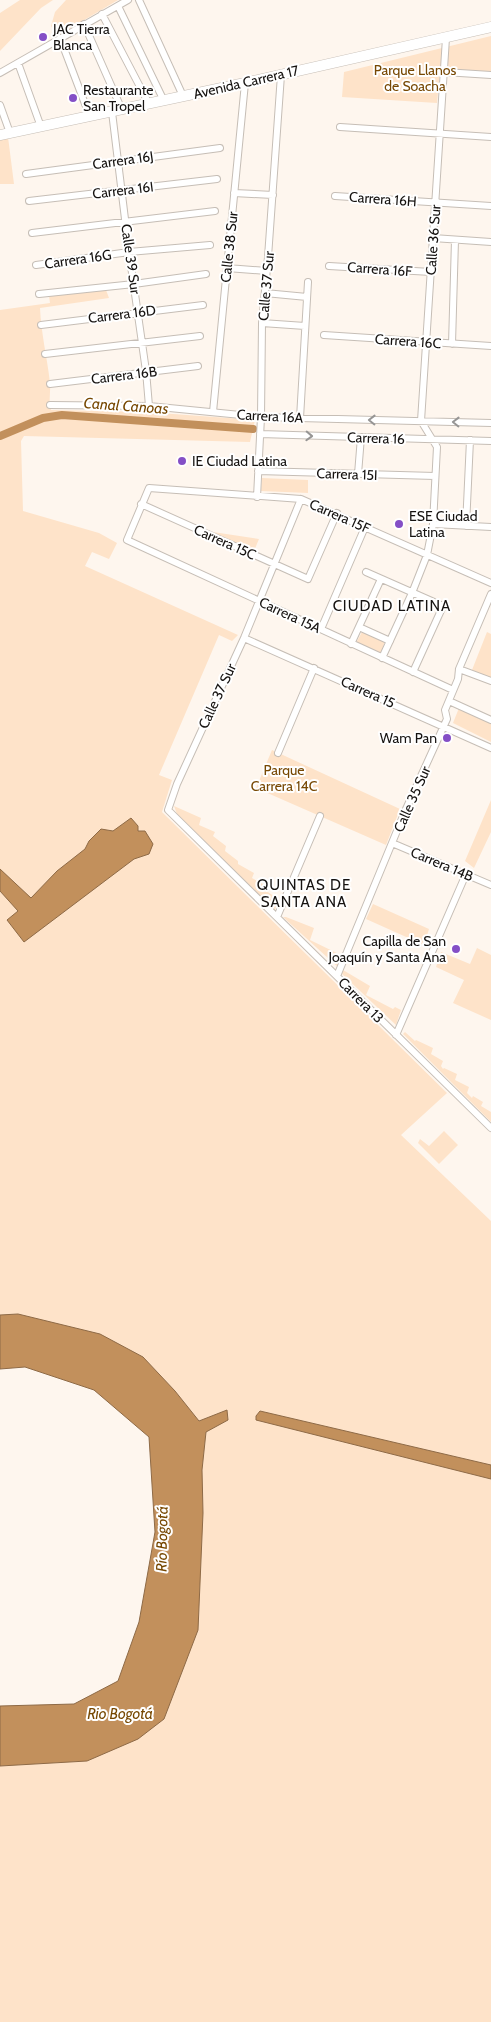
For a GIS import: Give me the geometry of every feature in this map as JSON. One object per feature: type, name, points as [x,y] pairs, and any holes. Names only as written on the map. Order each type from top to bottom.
[{"type":"main road","name":"Avenida Carrera 17","points":[[5,134],[164,101],[491,27]]},
{"type":"street","points":[[0,73],[128,0]]},
{"type":"street","points":[[139,0],[183,96]]},
{"type":"street","points":[[118,6],[164,101]]},
{"type":"street","points":[[102,14],[149,104]]},
{"type":"street","name":"Calle 39 Sur","points":[[84,24],[117,111],[118,160],[149,406]]},
{"type":"street","points":[[60,38],[90,117]]},
{"type":"street","name":"Calle 36 Sur","points":[[421,421],[446,38]]},
{"type":"street","points":[[18,63],[41,127]]},
{"type":"street","points":[[444,72],[491,75]]},
{"type":"street","name":"Calle 37 Sur","points":[[257,497],[261,417],[262,322],[281,75]]},
{"type":"street","name":"Calle 38 Sur","points":[[213,412],[245,83]]},
{"type":"street","points":[[0,104],[5,134]]},
{"type":"street","points":[[340,127],[491,137]]},
{"type":"street","name":"Carrera 16J","points":[[26,174],[118,160],[220,148]]},
{"type":"street","name":"Carrera 16I","points":[[29,201],[217,179]]},
{"type":"street","points":[[234,192],[273,195]]},
{"type":"street","name":"Carrera 16H","points":[[335,196],[491,206]]},
{"type":"street","points":[[32,233],[215,211]]},
{"type":"street","points":[[433,238],[491,242]]},
{"type":"street","points":[[452,344],[455,240]]},
{"type":"street","name":"Carrera 16G","points":[[36,265],[129,252],[210,245]]},
{"type":"street","name":"Carrera 16F","points":[[329,266],[431,272]]},
{"type":"street","points":[[227,268],[267,271]]},
{"type":"street","points":[[38,294],[206,274]]},
{"type":"street","points":[[300,418],[308,282]]},
{"type":"street","points":[[265,293],[307,297]]},
{"type":"street","name":"Carrera 16D","points":[[41,325],[203,305]]},
{"type":"street","points":[[262,322],[305,326]]},
{"type":"street","name":"Carrera 16C","points":[[324,335],[491,346]]},
{"type":"street","points":[[45,354],[200,336]]},
{"type":"street","name":"Carrera 16B","points":[[50,384],[198,366]]},
{"type":"street","name":"Carrera 16A","points":[[50,405],[149,406],[261,417],[491,423]]},
{"type":"street","points":[[382,658],[427,555],[433,524],[437,447],[421,421]]},
{"type":"street","name":"Carrera 16","points":[[260,434],[491,441]]},
{"type":"street","points":[[358,474],[361,437]]},
{"type":"street","points":[[466,526],[470,440]]},
{"type":"street","name":"Carrera 15I","points":[[258,471],[435,476]]},
{"type":"street","name":"Carrera 15F","points":[[141,504],[149,488],[301,499],[337,513],[491,583]]},
{"type":"street","name":"Calle 37 Sur","points":[[168,810],[177,784],[260,601],[301,499]]},
{"type":"street","name":"Carrera 15A","points":[[141,504],[127,540],[453,690]]},
{"type":"street","name":"Carrera 15C","points":[[141,504],[308,579],[337,513]]},
{"type":"street","points":[[433,524],[491,527]]},
{"type":"street","points":[[321,629],[365,527]]},
{"type":"street","points":[[366,572],[443,606],[413,672]]},
{"type":"street","points":[[351,644],[381,579]]},
{"type":"street","name":"Calle 35 Sur","points":[[337,976],[392,843],[447,719],[445,710],[458,679],[459,669],[491,594]]},
{"type":"street","points":[[359,627],[390,641]]},
{"type":"street","name":"Carrera 15","points":[[244,638],[491,748]]},
{"type":"street","points":[[278,753],[314,668]]},
{"type":"street","points":[[459,669],[491,681]]},
{"type":"street","points":[[449,701],[491,720]]},
{"type":"street","name":"Carrera 13","points":[[168,810],[491,1128]]},
{"type":"street","points":[[277,917],[320,816]]},
{"type":"street","name":"Carrera 14B","points":[[392,843],[491,885]]},
{"type":"street","points":[[396,1035],[466,874]]},
{"type":"green space","points":[[20,0],[53,0],[41,8],[0,51],[0,13]]},
{"type":"green space","points":[[66,0],[118,0],[57,36],[51,26],[55,12]]},
{"type":"green space","name":"Parque Llanos de Soacha","points":[[491,36],[491,72],[440,69],[437,103],[342,97],[344,72]]},
{"type":"green space","points":[[8,137],[14,184],[0,184],[0,139]]},
{"type":"green space","points":[[106,290],[109,298],[40,308],[50,383],[51,410],[146,412],[255,420],[250,442],[24,436],[21,441],[23,511],[99,533],[117,543],[109,559],[92,552],[85,566],[238,635],[232,641],[219,635],[159,775],[172,780],[162,812],[447,1093],[401,1135],[491,1221],[491,1465],[260,1411],[256,1416],[257,1420],[491,1479],[491,2022],[0,2022],[0,1766],[87,1761],[202,1470],[206,1432],[227,1410],[199,1421],[175,1391],[143,1357],[18,1314],[0,1315],[0,310],[50,303],[49,296]]},
{"type":"green space","points":[[262,478],[308,480],[308,493],[261,491]]},
{"type":"green space","points":[[213,532],[259,539],[254,551]]},
{"type":"green space","points":[[362,632],[385,641],[380,655],[356,643]]},
{"type":"green space","points":[[487,632],[491,634],[491,678],[472,670]]},
{"type":"green space","points":[[459,708],[491,723],[491,742],[453,723]]},
{"type":"green space","name":"Parque Carrera 14C","points":[[272,750],[400,809],[386,845],[256,788]]},
{"type":"green space","points":[[491,800],[491,832],[474,868],[465,861]]},
{"type":"green space","points":[[174,806],[201,818],[199,825],[215,832],[213,836],[226,846],[225,851],[238,861],[238,864],[254,873],[252,878],[266,886],[265,890],[278,899],[275,910],[177,814]]},
{"type":"green space","points":[[373,904],[429,929],[424,945],[366,919]]},
{"type":"green space","points":[[283,917],[314,928],[310,940],[345,957],[340,969]]},
{"type":"green space","points":[[477,948],[491,955],[491,1020],[453,1003],[464,980],[436,967],[441,952],[470,964]]},
{"type":"green space","points":[[343,970],[370,986],[366,995],[393,1009],[395,1007],[401,1010],[396,1025],[341,973]]},
{"type":"green space","points":[[405,1032],[415,1041],[433,1048],[431,1054],[443,1061],[441,1066],[443,1069],[457,1074],[455,1080],[469,1087],[467,1093],[472,1098],[473,1096],[483,1102],[481,1106],[491,1112],[491,1122],[403,1034]]},
{"type":"green space","points":[[444,1131],[458,1145],[439,1164],[418,1143],[420,1139],[429,1146]]},
{"type":"water","points":[[131,818],[138,826],[138,831],[145,831],[153,844],[149,854],[134,859],[24,942],[7,920],[18,911],[0,891],[0,869],[31,898],[57,871],[85,849],[89,841],[101,829],[113,831]]},
{"type":"water","name":"Rio Bogotá","points":[[18,1314],[100,1334],[143,1357],[175,1391],[199,1421],[227,1410],[228,1420],[206,1432],[202,1470],[203,1513],[198,1630],[164,1719],[138,1739],[87,1761],[0,1766],[0,1706],[74,1704],[118,1681],[139,1622],[155,1532],[149,1437],[94,1390],[25,1367],[0,1369],[0,1315]]},
{"type":"water","points":[[260,1411],[491,1465],[491,1479],[256,1420],[256,1416]]},
{"type":"waterway","name":"Canal Canoas","points":[[0,436],[43,418],[62,415],[253,429]]},
{"type":"place","name":"JAC Tierra Blanca","points":[[43,37]]},
{"type":"place","name":"Restaurante San Tropel","points":[[73,98]]},
{"type":"place","name":"IE Ciudad Latina","points":[[182,461]]},
{"type":"place","name":"ESE Ciudad Latina","points":[[399,524]]},
{"type":"place","name":"Wam Pan","points":[[447,738]]},
{"type":"place","name":"Capilla de San Joaquín y Santa Ana","points":[[456,949]]},
{"type":"district","name":"CIUDAD LATINA","points":[[392,606]]},
{"type":"district","name":"QUINTAS DE SANTA ANA","points":[[304,894]]},
{"type":"water label","name":"Río Bogotá","points":[[162,1539]]}]
